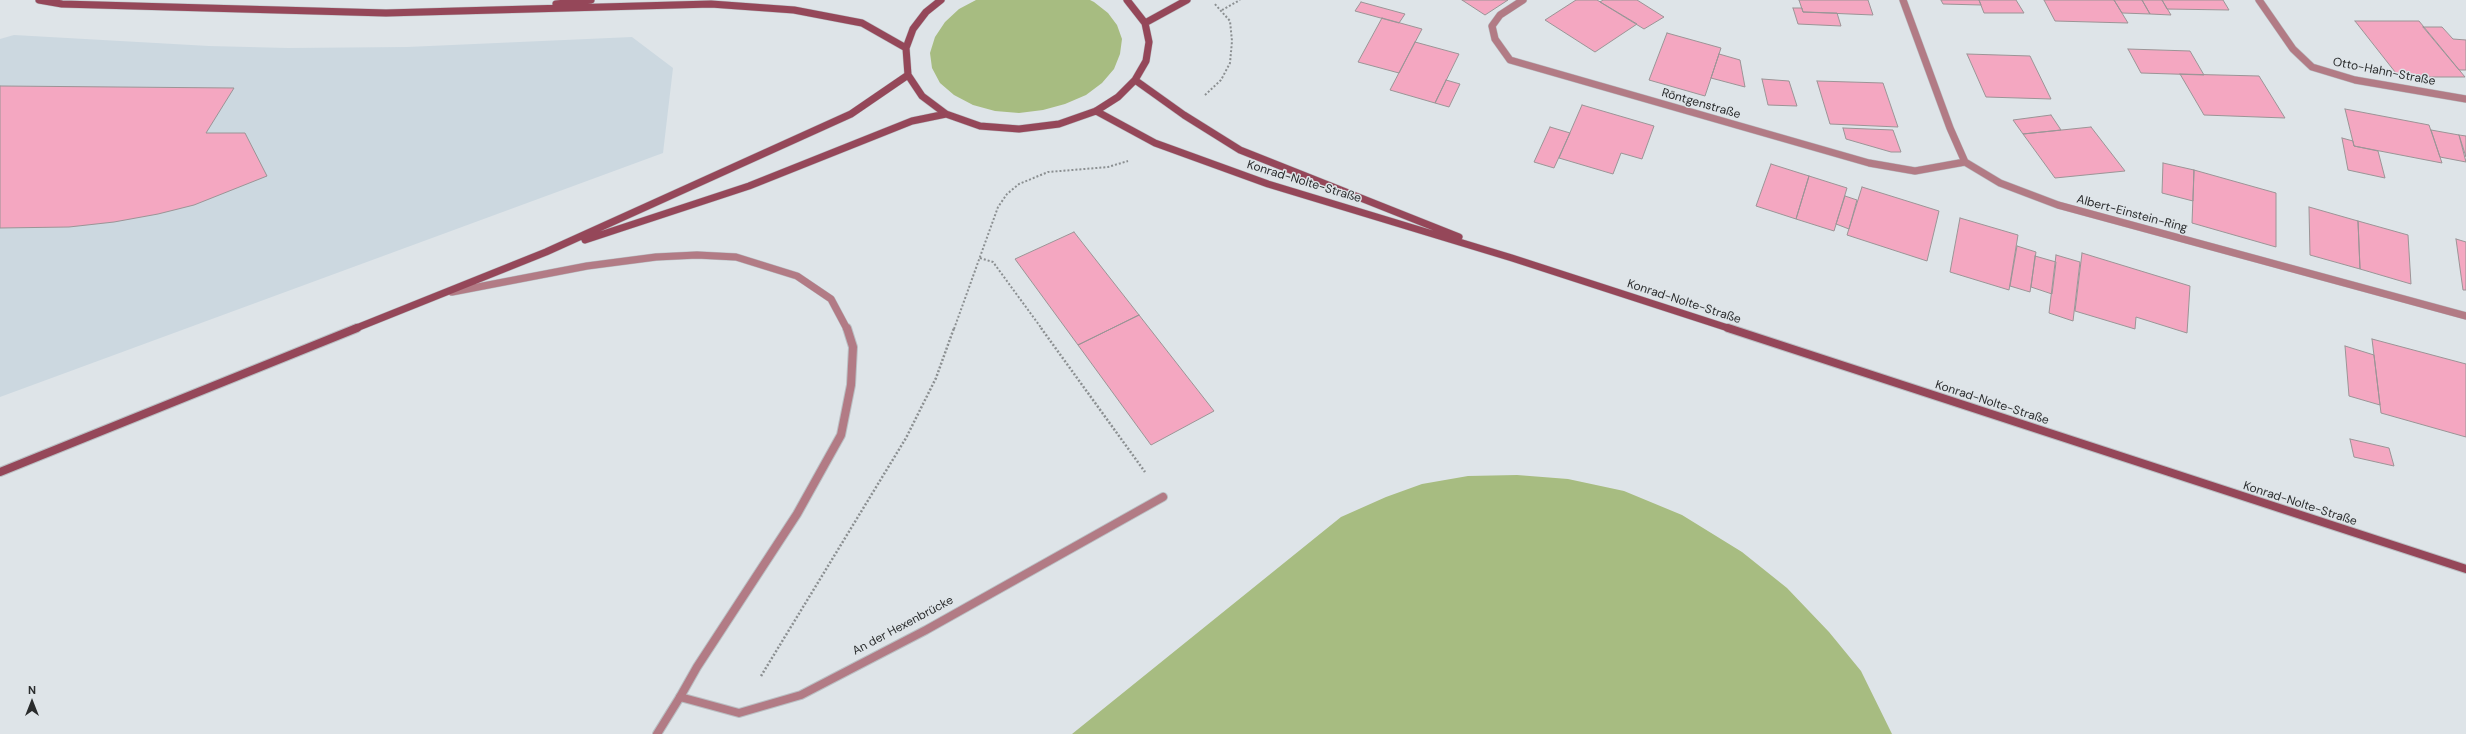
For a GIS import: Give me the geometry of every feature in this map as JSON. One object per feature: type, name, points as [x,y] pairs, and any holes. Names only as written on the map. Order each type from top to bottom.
[{"type":"main road","points":[[39,0],[62,4],[386,13],[711,4],[794,10],[862,23],[906,48]]},
{"type":"main road","points":[[486,11],[591,0]]},
{"type":"main road","points":[[941,0],[926,12],[913,29],[906,48],[908,75],[922,96],[946,114],[980,126],[1019,129],[1059,124],[1096,111],[1118,97],[1135,80],[1146,61],[1149,42],[1145,23],[1127,0]]},
{"type":"main road","points":[[1145,23],[1187,0]]},
{"type":"main road","points":[[0,472],[452,292],[546,252],[851,114],[908,75]]},
{"type":"main road","name":"Konrad-Nolte-Straße","points":[[1135,80],[1184,115],[1240,150],[1512,258]]},
{"type":"main road","name":"Konrad-Nolte-Straße","points":[[1096,111],[1155,143],[1219,168],[1512,258],[2466,570]]},
{"type":"main road","points":[[546,252],[749,186],[912,121],[946,114]]},
{"type":"street","name":"Röntgenstraße","points":[[1523,0],[1500,15],[1492,26],[1495,39],[1502,51],[1510,60],[1875,164],[1915,171],[1965,162]]},
{"type":"street","points":[[1903,0],[1950,128],[1965,162]]},
{"type":"street","name":"Otto-Hahn-Straße","points":[[2259,0],[2293,49],[2312,67],[2355,80],[2466,99]]},
{"type":"street","name":"Albert-Einstein-Ring","points":[[1965,162],[2000,183],[2058,205],[2466,316]]},
{"type":"street","points":[[452,292],[587,266],[656,257],[697,254],[736,257],[797,276],[830,299],[845,322],[852,347],[851,385],[841,435],[797,514],[697,667],[658,734]]},
{"type":"street","name":"An der Hexenbrücke","points":[[739,713],[801,695],[926,630],[1163,497]]},
{"type":"street","points":[[680,697],[739,713]]},
{"type":"path","points":[[1201,100],[1221,80],[1230,63],[1232,41],[1230,21],[1222,10],[1240,0]]},
{"type":"path","points":[[739,713],[906,438],[936,378],[998,207],[1007,194],[1019,184],[1048,172],[1108,167],[1131,160]]},
{"type":"path","points":[[980,258],[993,262],[1163,497]]},
{"type":"shaded area","points":[[14,35],[209,46],[288,48],[407,47],[632,37],[673,68],[663,153],[0,397],[0,39]]},
{"type":"green space","points":[[976,0],[1090,0],[1094,2],[1108,13],[1117,25],[1122,39],[1120,54],[1114,69],[1102,83],[1086,95],[1065,104],[1043,110],[1019,113],[995,111],[973,105],[954,95],[940,83],[932,68],[930,53],[935,37],[945,22],[959,9]]},
{"type":"green space","points":[[1517,475],[1568,479],[1624,491],[1682,515],[1742,552],[1787,588],[1829,632],[1861,671],[1892,734],[1072,734],[1341,517],[1386,497],[1422,484],[1468,476]]},
{"type":"building","points":[[1462,0],[1508,0],[1485,15]]},
{"type":"building","points":[[1576,0],[1597,0],[1637,24],[1595,52],[1545,20]]},
{"type":"building","points":[[1603,0],[1637,0],[1664,17],[1644,29],[1600,2]]},
{"type":"building","points":[[1799,0],[1868,0],[1873,15],[1803,12]]},
{"type":"building","points":[[1941,0],[1979,0],[1981,5],[1943,4]]},
{"type":"building","points":[[1979,0],[2016,0],[2024,13],[1984,13]]},
{"type":"building","points":[[2044,0],[2114,0],[2128,23],[2055,21]]},
{"type":"building","points":[[2114,0],[2142,0],[2150,14],[2122,13]]},
{"type":"building","points":[[2142,0],[2162,0],[2171,15],[2150,14]]},
{"type":"building","points":[[2162,0],[2223,0],[2229,10],[2167,9]]},
{"type":"building","points":[[1361,2],[1405,14],[1399,23],[1355,11]]},
{"type":"building","points":[[1793,8],[1802,8],[1803,12],[1837,13],[1841,26],[1798,24]]},
{"type":"building","points":[[1382,18],[1422,29],[1399,73],[1358,62]]},
{"type":"building","points":[[2355,21],[2419,21],[2465,77],[2399,77]]},
{"type":"building","points":[[2423,27],[2442,27],[2453,39],[2466,40],[2466,70],[2459,70]]},
{"type":"building","points":[[1667,33],[1721,48],[1705,96],[1649,80]]},
{"type":"building","points":[[1415,42],[1459,54],[1435,103],[1390,90]]},
{"type":"building","points":[[2128,49],[2190,51],[2204,75],[2141,73]]},
{"type":"building","points":[[1719,54],[1740,60],[1745,87],[1711,78]]},
{"type":"building","points":[[1967,54],[2030,56],[2051,99],[1986,97]]},
{"type":"building","points":[[2180,74],[2259,76],[2285,118],[2204,115]]},
{"type":"building","points":[[1762,79],[1789,81],[1797,106],[1768,105]]},
{"type":"building","points":[[1446,80],[1460,84],[1449,107],[1435,103]]},
{"type":"building","points":[[1817,81],[1883,83],[1898,127],[1830,124]]},
{"type":"building","points":[[0,86],[234,88],[206,133],[245,133],[267,176],[194,205],[158,214],[114,222],[69,227],[0,228]]},
{"type":"building","points":[[1582,105],[1654,126],[1642,159],[1621,153],[1613,174],[1559,158]]},
{"type":"building","points":[[2345,109],[2429,125],[2442,163],[2354,146]]},
{"type":"building","points":[[2051,115],[2061,130],[2023,134],[2013,120]]},
{"type":"building","points":[[1550,127],[1570,133],[1554,168],[1534,162]]},
{"type":"building","points":[[2091,127],[2125,171],[2055,178],[2023,134]]},
{"type":"building","points":[[1843,128],[1893,130],[1901,152],[1891,152],[1846,139]]},
{"type":"building","points":[[2431,130],[2459,135],[2466,162],[2440,157]]},
{"type":"building","points":[[2459,135],[2466,136],[2466,157]]},
{"type":"building","points":[[2342,138],[2353,141],[2354,146],[2378,151],[2385,178],[2348,170]]},
{"type":"building","points":[[2163,163],[2194,170],[2193,201],[2162,193]]},
{"type":"building","points":[[1771,164],[1809,176],[1796,219],[1756,206]]},
{"type":"building","points":[[2194,170],[2276,193],[2276,247],[2192,223]]},
{"type":"building","points":[[1809,176],[1847,188],[1834,231],[1796,219]]},
{"type":"building","points":[[1862,187],[1939,211],[1927,261],[1847,235]]},
{"type":"building","points":[[1845,196],[1857,200],[1849,229],[1836,224]]},
{"type":"building","points":[[2309,207],[2358,221],[2360,269],[2310,255]]},
{"type":"building","points":[[1960,218],[2018,235],[2009,290],[1950,272]]},
{"type":"building","points":[[2358,221],[2408,235],[2411,284],[2360,269]]},
{"type":"building","points":[[1074,232],[1139,315],[1078,345],[1015,259]]},
{"type":"building","points":[[2456,239],[2466,242],[2466,290],[2463,290]]},
{"type":"building","points":[[2017,246],[2036,252],[2030,292],[2010,286]]},
{"type":"building","points":[[2082,253],[2190,286],[2187,333],[2136,317],[2135,329],[2075,311]]},
{"type":"building","points":[[2056,255],[2080,262],[2073,321],[2049,313]]},
{"type":"building","points":[[2035,256],[2056,262],[2052,294],[2031,287]]},
{"type":"building","points":[[1139,315],[1214,411],[1151,445],[1078,345]]},
{"type":"building","points":[[2372,339],[2466,364],[2466,437],[2381,413]]},
{"type":"building","points":[[2345,346],[2374,355],[2380,405],[2349,396]]},
{"type":"building","points":[[2350,439],[2389,448],[2394,466],[2354,457]]}]
